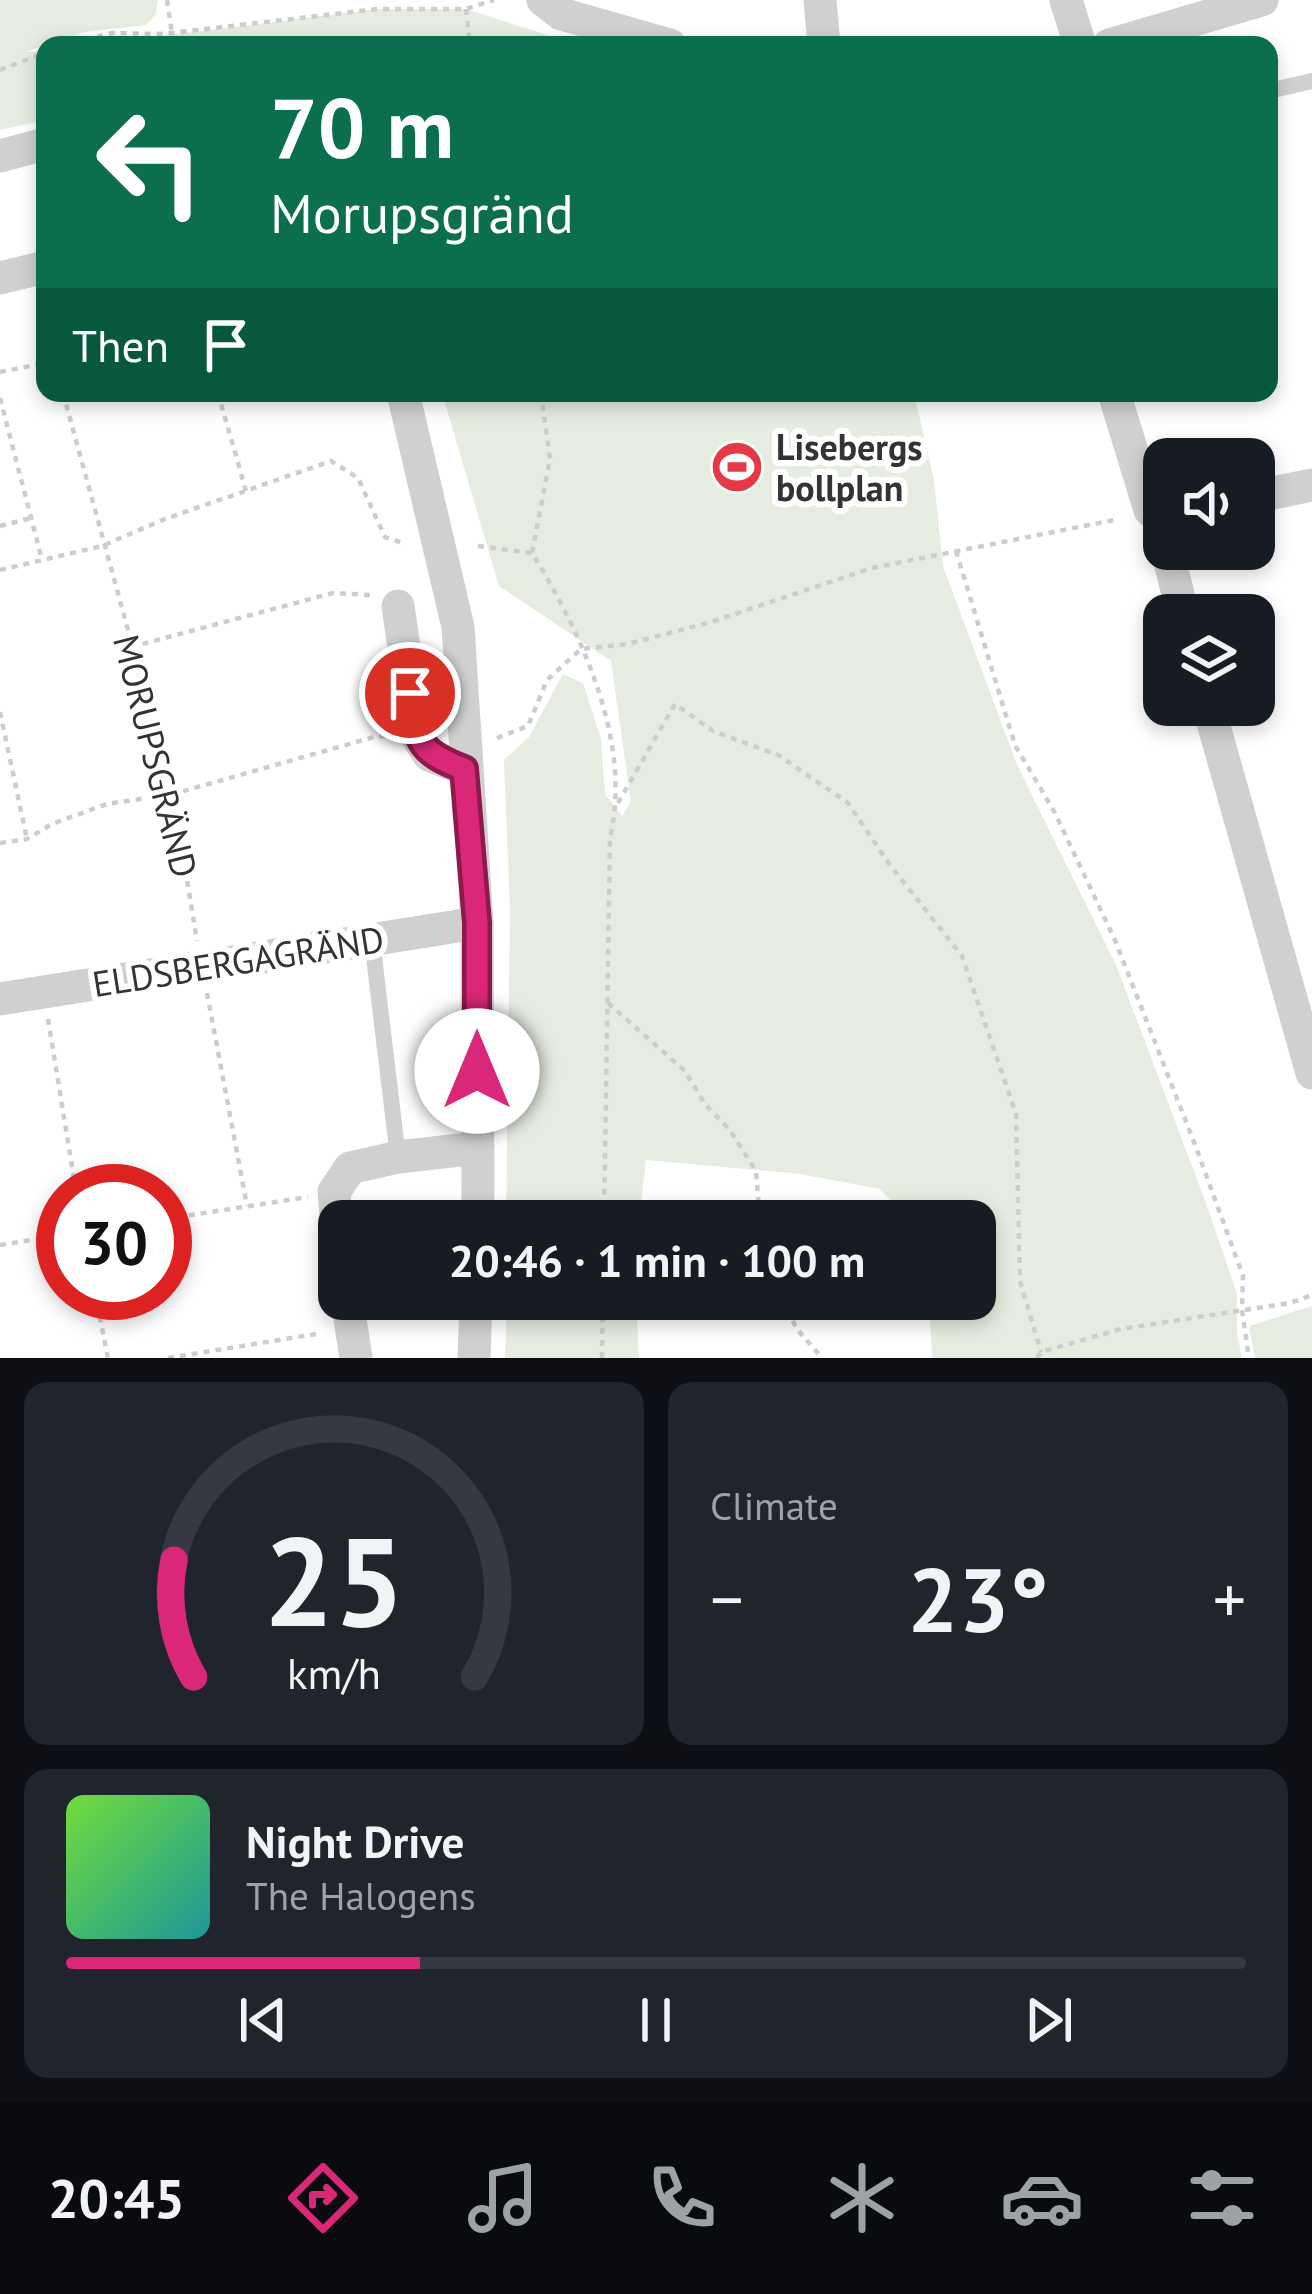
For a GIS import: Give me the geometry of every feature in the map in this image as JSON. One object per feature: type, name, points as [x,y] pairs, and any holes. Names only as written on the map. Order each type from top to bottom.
[{"type":"street","points":[[543,0],[561,14],[620,36]]},
{"type":"street","points":[[820,0],[823,36]]},
{"type":"street","points":[[1066,0],[1077,36]]},
{"type":"street","points":[[1140,36],[1262,0]]},
{"type":"street","points":[[0,156],[36,146]]},
{"type":"street","points":[[0,278],[36,269]]},
{"type":"street","points":[[405,402],[458,627],[477,923],[478,1200]]},
{"type":"street","points":[[1117,402],[1143,487]]},
{"type":"street","points":[[1275,493],[1312,485]]},
{"type":"street","points":[[398,606],[417,736],[429,755],[464,769]]},
{"type":"street","points":[[1214,726],[1312,1073]]},
{"type":"street","name":"ELDSBERGAGRÄND","points":[[0,999],[477,923]]},
{"type":"street","points":[[334,1200],[350,1168],[478,1148]]},
{"type":"street","points":[[474,1358],[475,1320]]},
{"type":"lane","points":[[1278,89],[1312,81]]},
{"type":"lane","points":[[372,940],[398,1157]]},
{"type":"path","points":[[167,0],[172,33]]},
{"type":"path","points":[[100,36],[172,33],[377,9],[466,9],[494,0]]},
{"type":"path","points":[[466,9],[469,36]]},
{"type":"path","points":[[0,70],[36,56]]},
{"type":"path","points":[[0,372],[36,365]]},
{"type":"path","points":[[0,398],[42,560]]},
{"type":"path","name":"MORUPSGRÄND","points":[[65,402],[173,794],[247,1206]]},
{"type":"path","points":[[221,402],[246,491]]},
{"type":"path","points":[[542,402],[550,459],[532,553],[566,607],[617,764],[618,803],[610,837],[604,1200]]},
{"type":"path","points":[[0,570],[102,546],[331,461],[358,478],[385,537],[422,549]]},
{"type":"path","points":[[0,526],[31,518]]},
{"type":"path","points":[[508,735],[528,727],[547,680],[581,649],[628,644],[711,622],[872,568],[1143,518]]},
{"type":"path","points":[[478,546],[532,553]]},
{"type":"path","points":[[956,551],[1015,746],[1055,813],[1115,940],[1243,1276],[1242,1310],[1250,1358]]},
{"type":"path","points":[[131,646],[333,593],[364,592],[398,606]]},
{"type":"path","points":[[618,803],[675,704],[712,731],[778,755],[848,803],[962,956],[990,1031],[1016,1114],[1020,1281],[1039,1355],[1121,1329],[1312,1295]]},
{"type":"path","points":[[0,712],[27,839]]},
{"type":"path","points":[[0,843],[27,839],[106,804],[173,794],[374,737],[417,736]]},
{"type":"path","points":[[43,992],[72,1164]]},
{"type":"path","points":[[607,1002],[686,1071],[705,1104],[729,1129],[757,1171],[759,1200]]},
{"type":"path","points":[[192,1215],[334,1192]]},
{"type":"path","points":[[0,1244],[36,1239]]},
{"type":"path","points":[[100,1320],[108,1358]]},
{"type":"path","points":[[602,1358],[603,1320]]},
{"type":"path","points":[[792,1320],[822,1358]]},
{"type":"path","points":[[168,1358],[352,1328]]},
{"type":"shaded area","points":[[0,0],[158,0],[156,14],[146,25],[72,36],[36,36],[36,48],[25,52],[36,51],[36,122],[0,130]]},
{"type":"shaded area","points":[[377,9],[466,9],[551,36],[162,36]]},
{"type":"shaded area","points":[[445,402],[916,402],[934,480],[943,566],[1017,765],[1116,965],[1206,1203],[1237,1294],[1242,1358],[932,1358],[930,1320],[996,1320],[996,1200],[890,1200],[880,1189],[799,1174],[646,1160],[641,1200],[506,1200],[510,911],[504,760],[529,737],[563,674],[583,683],[601,739],[605,794],[622,816],[631,802],[611,661],[499,586]]},
{"type":"shaded area","points":[[1312,1306],[1312,1358],[1255,1358],[1249,1326]]},
{"type":"shaded area","points":[[506,1320],[637,1320],[639,1358],[505,1358]]},
{"type":"place","name":"Lisebergs bollplan","points":[[737,467]]},
{"type":"route","points":[[410,693],[417,736],[429,755],[464,769],[477,923],[477,1071]]}]
